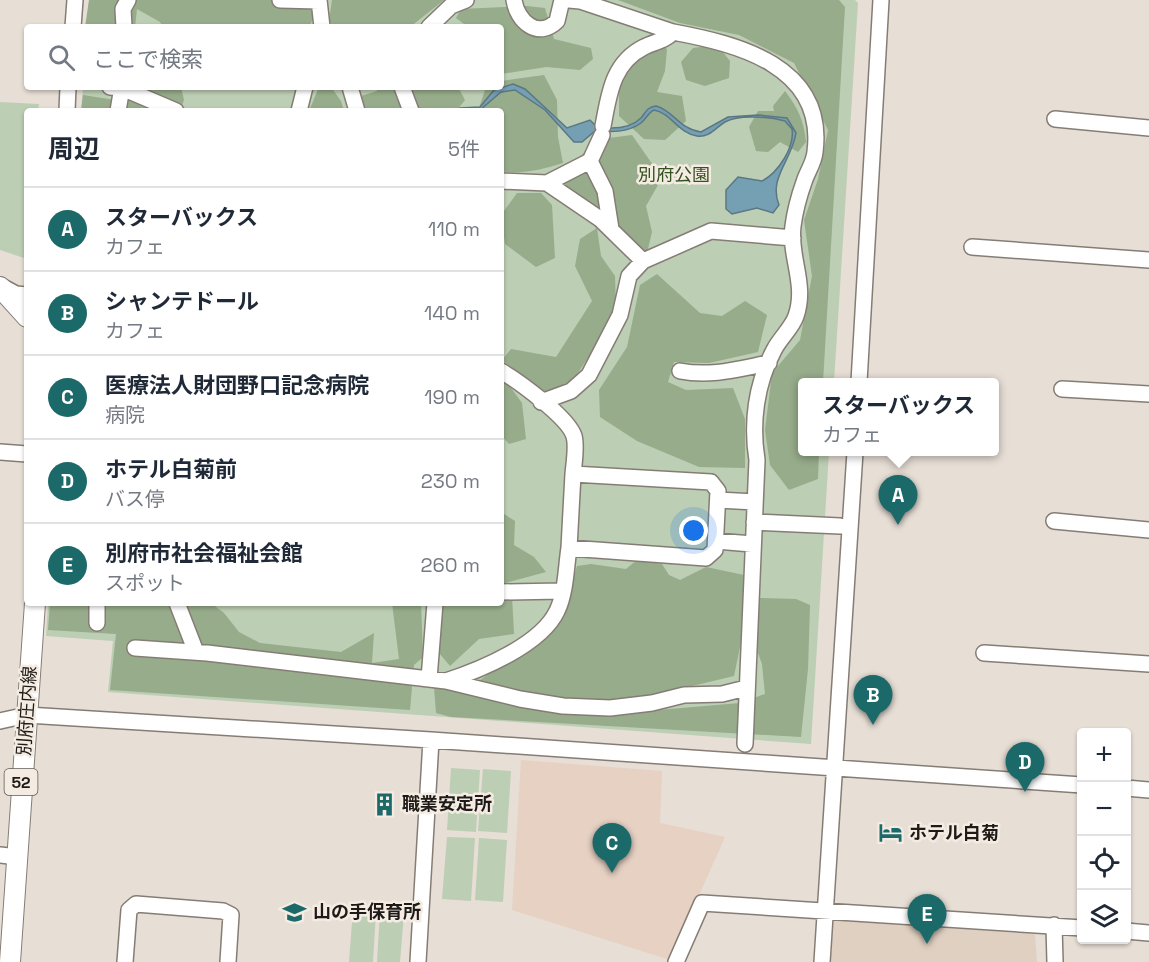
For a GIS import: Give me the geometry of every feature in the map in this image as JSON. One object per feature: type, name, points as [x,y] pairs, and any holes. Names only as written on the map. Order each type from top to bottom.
[{"type":"main road","points":[[0,286],[24,314]]},
{"type":"main road","name":"別府庄内線","points":[[10,962],[35,606]]},
{"type":"street","points":[[73,24],[75,0]]},
{"type":"street","points":[[124,24],[123,9],[128,0]]},
{"type":"street","points":[[280,0],[320,0],[322,24]]},
{"type":"street","points":[[432,24],[451,6],[466,0]]},
{"type":"street","points":[[514,0],[516,10],[524,22],[540,28],[546,28],[557,21],[562,0]]},
{"type":"street","points":[[569,0],[580,1],[673,32],[727,44],[765,58],[783,70],[802,93],[810,108],[816,142],[813,163],[804,182],[794,217],[792,238],[801,292],[798,309],[795,319],[774,349],[768,363],[755,410],[753,436],[757,460],[752,544],[752,638],[746,688],[745,744]]},
{"type":"street","points":[[859,378],[881,0]]},
{"type":"street","points":[[504,181],[547,183],[590,161],[603,131],[611,86],[621,66],[637,51],[665,39],[673,32]]},
{"type":"street","points":[[67,108],[68,90]]},
{"type":"street","points":[[118,90],[118,108]]},
{"type":"street","points":[[125,90],[169,108]]},
{"type":"street","points":[[300,108],[304,90]]},
{"type":"street","points":[[351,90],[356,108]]},
{"type":"street","points":[[403,90],[410,108]]},
{"type":"street","points":[[1055,119],[1149,128]]},
{"type":"street","points":[[590,161],[605,191],[611,229]]},
{"type":"street","points":[[547,183],[588,209],[644,261]]},
{"type":"street","points":[[542,402],[571,391],[589,375],[621,315],[629,276],[644,261],[711,231],[792,238]]},
{"type":"street","points":[[972,247],[1149,260]]},
{"type":"street","points":[[0,286],[16,294],[24,295]]},
{"type":"street","points":[[680,371],[700,375],[716,374],[768,363]]},
{"type":"street","points":[[446,681],[483,666],[544,628],[556,613],[562,591],[569,548],[574,436],[557,414],[504,373]]},
{"type":"street","points":[[1062,388],[1149,394]]},
{"type":"street","points":[[0,452],[24,454]]},
{"type":"street","points":[[822,962],[855,456]]},
{"type":"street","points":[[569,548],[706,558],[715,550],[716,541],[718,491],[711,482],[573,474]]},
{"type":"street","points":[[718,500],[755,502]]},
{"type":"street","points":[[1054,520],[1149,530]]},
{"type":"street","points":[[754,522],[840,526]]},
{"type":"street","points":[[716,541],[752,544]]},
{"type":"street","points":[[504,592],[562,591]]},
{"type":"street","points":[[97,606],[97,623]]},
{"type":"street","points":[[178,606],[196,652]]},
{"type":"street","points":[[429,679],[435,606]]},
{"type":"street","points":[[135,648],[196,652],[446,681],[542,704],[610,708],[652,703],[684,695],[722,694],[746,688]]},
{"type":"street","points":[[984,653],[1149,664]]},
{"type":"street","points":[[0,721],[27,715],[1077,785]]},
{"type":"street","points":[[418,962],[431,740]]},
{"type":"street","points":[[1131,788],[1149,790]]},
{"type":"street","points":[[676,962],[702,903],[825,913],[1077,927]]},
{"type":"street","points":[[125,962],[129,910],[136,904],[223,911],[231,915],[228,962]]},
{"type":"street","points":[[1054,925],[1054,962]]},
{"type":"street","points":[[1131,931],[1149,933]]},
{"type":"shaded area","points":[[521,760],[662,771],[660,823],[725,837],[670,960],[512,910]]},
{"type":"shaded area","points":[[834,920],[1035,934],[1037,962],[827,962],[829,925]]},
{"type":"green space","name":"別府公園","points":[[89,0],[855,0],[858,3],[834,378],[798,378],[798,456],[829,456],[811,744],[108,692],[113,641],[46,636],[48,606],[504,606],[504,108],[81,108],[83,90],[504,90],[504,24],[87,24]]},
{"type":"green space","points":[[89,0],[307,0],[314,17],[310,24],[161,24],[137,9],[135,24],[85,24]]},
{"type":"green space","points":[[332,0],[444,0],[414,24],[332,24],[329,21]]},
{"type":"green space","points":[[618,0],[839,0],[845,7],[823,378],[798,378],[798,456],[819,456],[818,479],[789,490],[770,465],[765,430],[772,373],[800,340],[812,276],[804,220],[818,179],[828,130],[794,63],[739,35],[680,23]]},
{"type":"green space","points":[[527,6],[545,8],[554,39],[591,48],[593,59],[580,70],[546,67],[504,74],[504,24],[464,24],[456,18],[461,9]]},
{"type":"green space","points":[[651,34],[667,49],[665,71],[657,92],[682,96],[686,121],[665,140],[644,139],[619,116],[619,80],[624,50]]},
{"type":"green space","points":[[717,45],[730,61],[729,78],[705,86],[686,80],[681,62],[693,48]]},
{"type":"green space","points":[[544,75],[557,100],[558,137],[563,163],[525,172],[504,171],[504,108],[479,108],[485,90],[504,90],[504,81]]},
{"type":"green space","points":[[139,90],[182,90],[184,100],[181,108],[81,108],[83,95],[128,102]]},
{"type":"green space","points":[[318,90],[333,90],[343,108],[310,108]]},
{"type":"green space","points":[[460,90],[465,100],[458,108],[365,108],[361,96],[377,91]]},
{"type":"green space","points":[[785,91],[800,115],[806,142],[798,152],[780,142],[768,152],[756,151],[749,127],[758,111],[774,111],[773,106]]},
{"type":"green space","points":[[0,102],[39,104],[38,108],[24,108],[24,258],[0,250]]},
{"type":"green space","points":[[632,135],[662,178],[646,206],[652,232],[647,253],[562,183],[593,140]]},
{"type":"green space","points":[[517,193],[541,193],[552,205],[555,258],[536,267],[505,244],[504,211]]},
{"type":"green space","points":[[597,228],[601,256],[615,276],[616,307],[596,346],[569,386],[544,393],[504,362],[504,358],[511,349],[556,357],[592,301],[575,266],[580,239]]},
{"type":"green space","points":[[657,274],[700,313],[722,316],[745,301],[767,315],[758,352],[709,363],[674,362],[668,382],[686,390],[733,388],[745,419],[745,468],[699,467],[637,441],[600,417],[599,390],[627,347],[640,285]]},
{"type":"green space","points":[[504,378],[522,403],[526,439],[509,444],[504,438]]},
{"type":"green space","points":[[504,514],[515,521],[514,545],[534,557],[546,572],[504,583]]},
{"type":"green space","points":[[637,560],[662,564],[669,575],[680,580],[706,567],[744,575],[747,613],[734,676],[629,701],[548,699],[476,683],[561,621],[577,566],[591,564],[626,569]]},
{"type":"green space","points":[[512,596],[514,634],[479,639],[450,666],[439,653],[440,606],[504,606],[504,597]]},
{"type":"green space","points":[[760,598],[796,599],[810,605],[808,669],[801,737],[451,717],[436,713],[434,687],[599,715],[740,703],[765,694],[762,664],[755,645]]},
{"type":"green space","points":[[50,606],[215,606],[224,613],[239,632],[260,643],[341,652],[374,633],[372,663],[399,659],[392,606],[421,606],[423,657],[414,665],[410,710],[110,690],[116,634],[48,630]]},
{"type":"green space","points":[[451,768],[480,770],[476,832],[447,830]]},
{"type":"green space","points":[[483,769],[511,771],[507,833],[478,831]]},
{"type":"green space","points":[[447,837],[475,838],[471,901],[442,899]]},
{"type":"green space","points":[[479,838],[507,840],[503,902],[475,900]]},
{"type":"green space","points":[[353,909],[376,911],[373,962],[349,962]]},
{"type":"green space","points":[[380,911],[404,913],[400,962],[377,962]]},
{"type":"water","points":[[513,84],[525,89],[567,128],[590,120],[597,127],[626,126],[637,122],[649,109],[656,106],[687,127],[701,132],[728,117],[758,115],[787,118],[796,133],[794,143],[778,177],[776,195],[779,205],[773,213],[757,208],[732,214],[726,209],[726,190],[738,177],[762,181],[774,172],[784,159],[791,144],[792,129],[785,121],[763,117],[731,119],[708,134],[697,136],[685,131],[665,115],[654,110],[641,123],[630,129],[613,132],[595,131],[582,142],[574,142],[545,110],[515,90],[501,92],[482,108],[460,108],[480,107],[494,90],[504,90],[504,87]]},
{"type":"place","name":"スターバックス","points":[[898,525]]},
{"type":"place","name":"シャンテドール","points":[[873,725]]},
{"type":"place","name":"ホテル白菊前","points":[[1025,792]]},
{"type":"place","name":"職業安定所","points":[[384,804]]},
{"type":"place","name":"ホテル白菊","points":[[891,833]]},
{"type":"place","name":"医療法人財団野口記念病院","points":[[612,873]]},
{"type":"place","name":"山の手保育所","points":[[295,912]]},
{"type":"place","name":"別府市社会福祉会館","points":[[927,944]]}]
